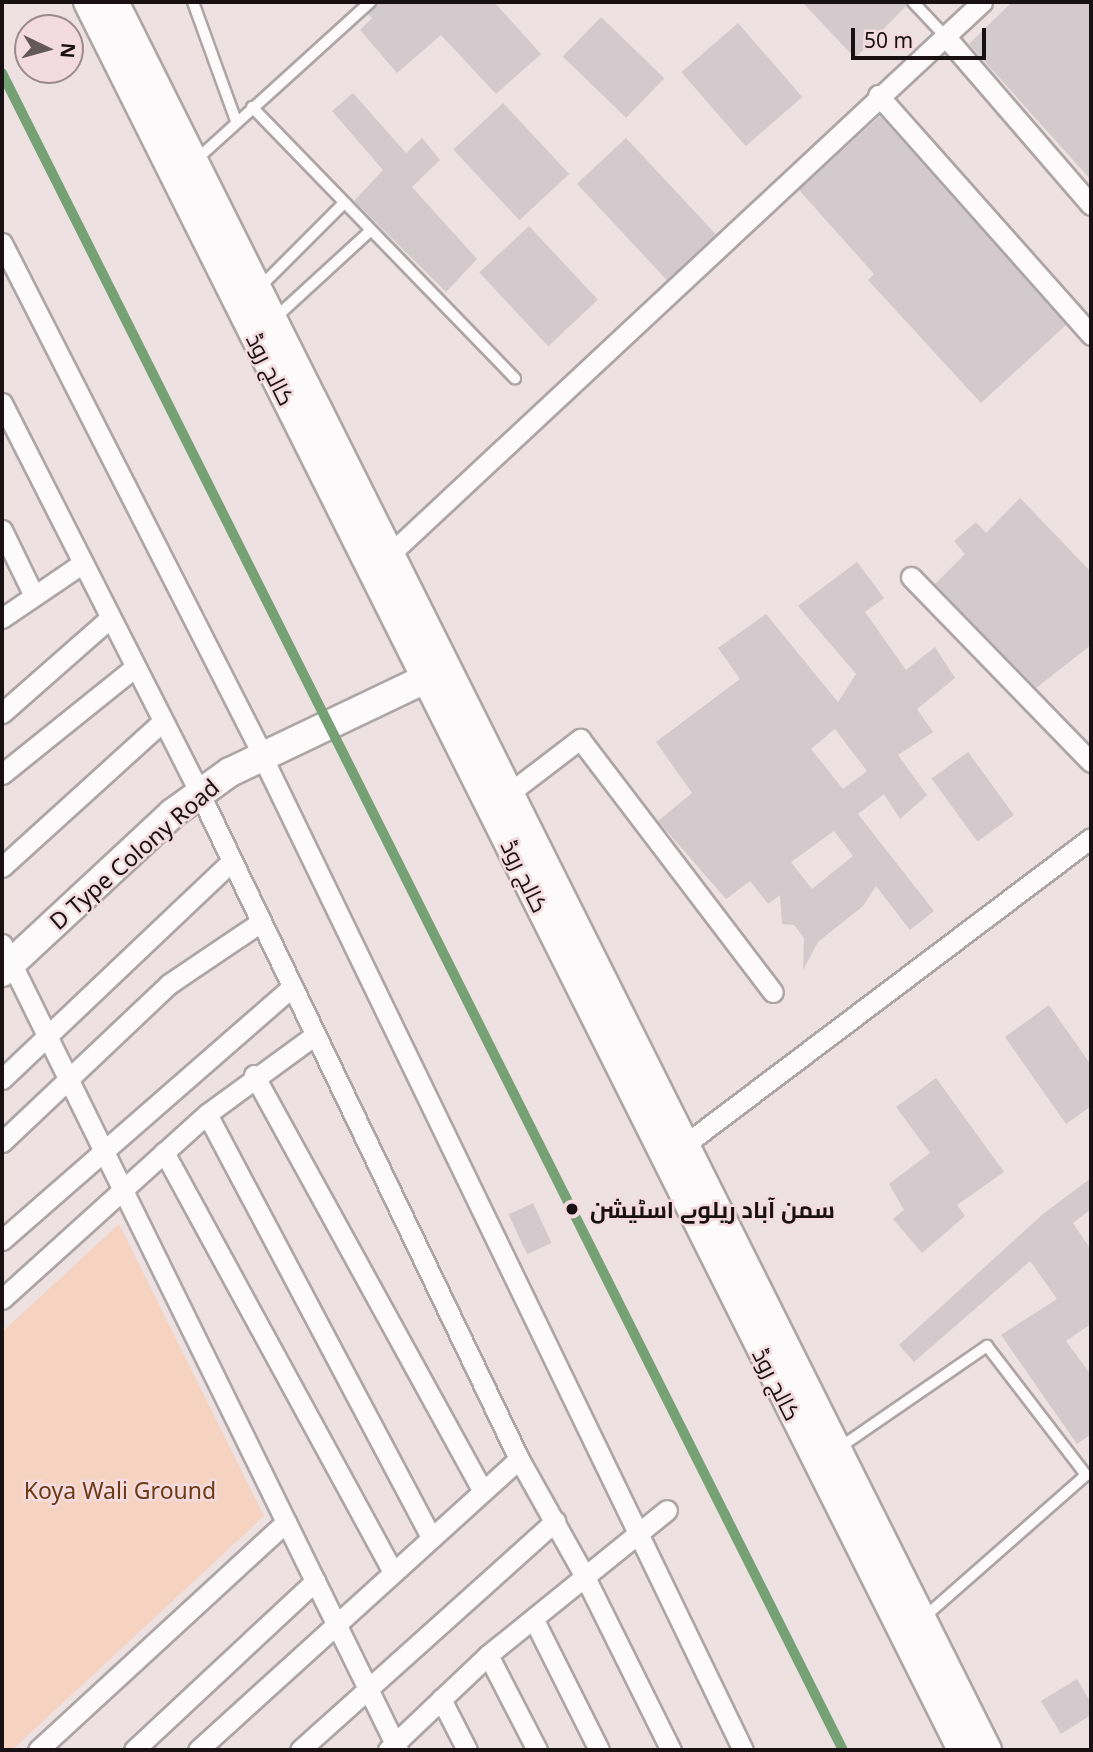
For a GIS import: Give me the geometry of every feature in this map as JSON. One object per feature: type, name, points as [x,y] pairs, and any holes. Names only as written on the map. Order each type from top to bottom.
[{"type":"main road","name":"کالج روڈ","points":[[88,2],[258,288],[683,1146],[987,1750]]},
{"type":"main road","name":"کالج روڈ","points":[[114,2],[186,169],[425,672],[961,1750]]},
{"type":"main road","name":"D Type Colony Road","points":[[5,957],[114,845],[260,750],[425,672]]},
{"type":"street","points":[[391,553],[878,95],[982,2]]},
{"type":"street","points":[[945,36],[1091,205]]},
{"type":"street","points":[[878,95],[1091,335]]},
{"type":"street","points":[[2,243],[260,750],[743,1750]]},
{"type":"street","points":[[2,402],[197,789],[519,1459],[583,1573],[671,1750]]},
{"type":"street","points":[[2,530],[34,596]]},
{"type":"street","points":[[2,618],[83,563]]},
{"type":"street","points":[[911,577],[1091,762]]},
{"type":"street","points":[[2,713],[110,618]]},
{"type":"street","points":[[2,774],[135,667]]},
{"type":"street","points":[[2,867],[163,721]]},
{"type":"street","points":[[508,794],[580,739],[773,992]]},
{"type":"street","points":[[683,1146],[1091,838]]},
{"type":"street","points":[[2,1079],[232,861]]},
{"type":"street","points":[[2,1142],[169,984],[261,922]]},
{"type":"street","points":[[5,957],[369,1686],[394,1748],[488,1655],[534,1620],[583,1573],[636,1530],[667,1510]]},
{"type":"street","points":[[2,1240],[103,1149],[292,987]]},
{"type":"street","points":[[2,1300],[122,1189],[254,1074],[315,1035]]},
{"type":"street","points":[[254,1074],[483,1492]]},
{"type":"street","points":[[207,1114],[432,1537]]},
{"type":"street","points":[[164,1152],[393,1572]]},
{"type":"street","points":[[198,1750],[519,1459]]},
{"type":"street","points":[[300,1750],[555,1521]]},
{"type":"street","points":[[37,1750],[286,1522]]},
{"type":"street","points":[[134,1750],[315,1581]]},
{"type":"street","points":[[534,1620],[599,1750]]},
{"type":"street","points":[[488,1655],[537,1750]]},
{"type":"street","points":[[442,1699],[467,1750]]},
{"type":"lane","points":[[193,2],[236,121]]},
{"type":"lane","points":[[186,169],[370,2]]},
{"type":"lane","points":[[913,2],[945,36]]},
{"type":"lane","points":[[253,107],[369,232],[515,378]]},
{"type":"lane","points":[[258,288],[344,203]]},
{"type":"lane","points":[[273,320],[369,232]]},
{"type":"lane","points":[[836,1450],[987,1346],[1086,1475],[922,1619]]},
{"type":"green space","name":"Koya Wali Ground","points":[[119,1224],[264,1516],[12,1750],[2,1750],[2,1332]]},
{"type":"building","points":[[377,2],[494,2],[541,54],[496,94],[441,35],[397,73],[360,30],[372,18],[368,14]]},
{"type":"building","points":[[802,2],[906,2],[907,5],[855,58]]},
{"type":"building","points":[[1012,2],[1091,2],[1091,180],[969,44]]},
{"type":"building","points":[[601,17],[664,78],[626,118],[563,57]]},
{"type":"building","points":[[738,23],[802,97],[746,146],[681,72]]},
{"type":"building","points":[[353,93],[406,153],[422,138],[440,160],[412,187],[477,259],[446,292],[354,201],[383,170],[332,111]]},
{"type":"building","points":[[503,103],[569,174],[519,220],[453,149]]},
{"type":"building","points":[[880,116],[1066,325],[981,403],[868,280],[874,274],[799,190]]},
{"type":"building","points":[[626,138],[716,235],[667,280],[577,184]]},
{"type":"building","points":[[529,226],[598,300],[548,346],[479,272]]},
{"type":"building","points":[[1020,498],[1091,572],[1091,645],[1036,688],[935,584],[965,554],[954,541],[976,522],[986,533]]},
{"type":"building","points":[[857,562],[884,598],[865,612],[906,670],[935,647],[955,678],[917,709],[933,732],[898,755],[927,795],[900,819],[884,794],[858,814],[934,911],[910,930],[876,886],[863,906],[818,942],[803,970],[804,938],[794,925],[782,924],[780,895],[768,904],[750,881],[726,899],[658,821],[692,793],[656,742],[740,679],[718,648],[766,614],[838,702],[856,674],[798,606]],"holes":[[[835,729],[867,771],[843,789],[811,749]],[[834,831],[853,856],[812,889],[791,862]]]},
{"type":"building","points":[[968,752],[1014,815],[977,842],[932,778]]},
{"type":"building","points":[[1049,1005],[1091,1065],[1091,1106],[1066,1124],[1005,1037]]},
{"type":"building","points":[[936,1078],[1004,1172],[957,1205],[965,1216],[922,1253],[893,1219],[904,1210],[889,1184],[930,1153],[896,1107]]},
{"type":"building","points":[[1091,1178],[1091,1209],[1073,1223],[1091,1250],[1091,1324],[1066,1341],[1091,1375],[1091,1434],[1077,1444],[1001,1335],[1057,1299],[1030,1261],[914,1362],[899,1345],[1043,1214]]},
{"type":"building","name":"سمن آباد ریلوے اسٹیشن","points":[[533,1203],[552,1243],[527,1254],[509,1214]]},
{"type":"building","points":[[1077,1679],[1091,1703],[1091,1715],[1061,1734],[1041,1701]]},
{"type":"transit line","points":[[2,73],[843,1750]]},
{"type":"place","name":"سمن آباد ریلوے اسٹیشن","points":[[572,1209]]}]
